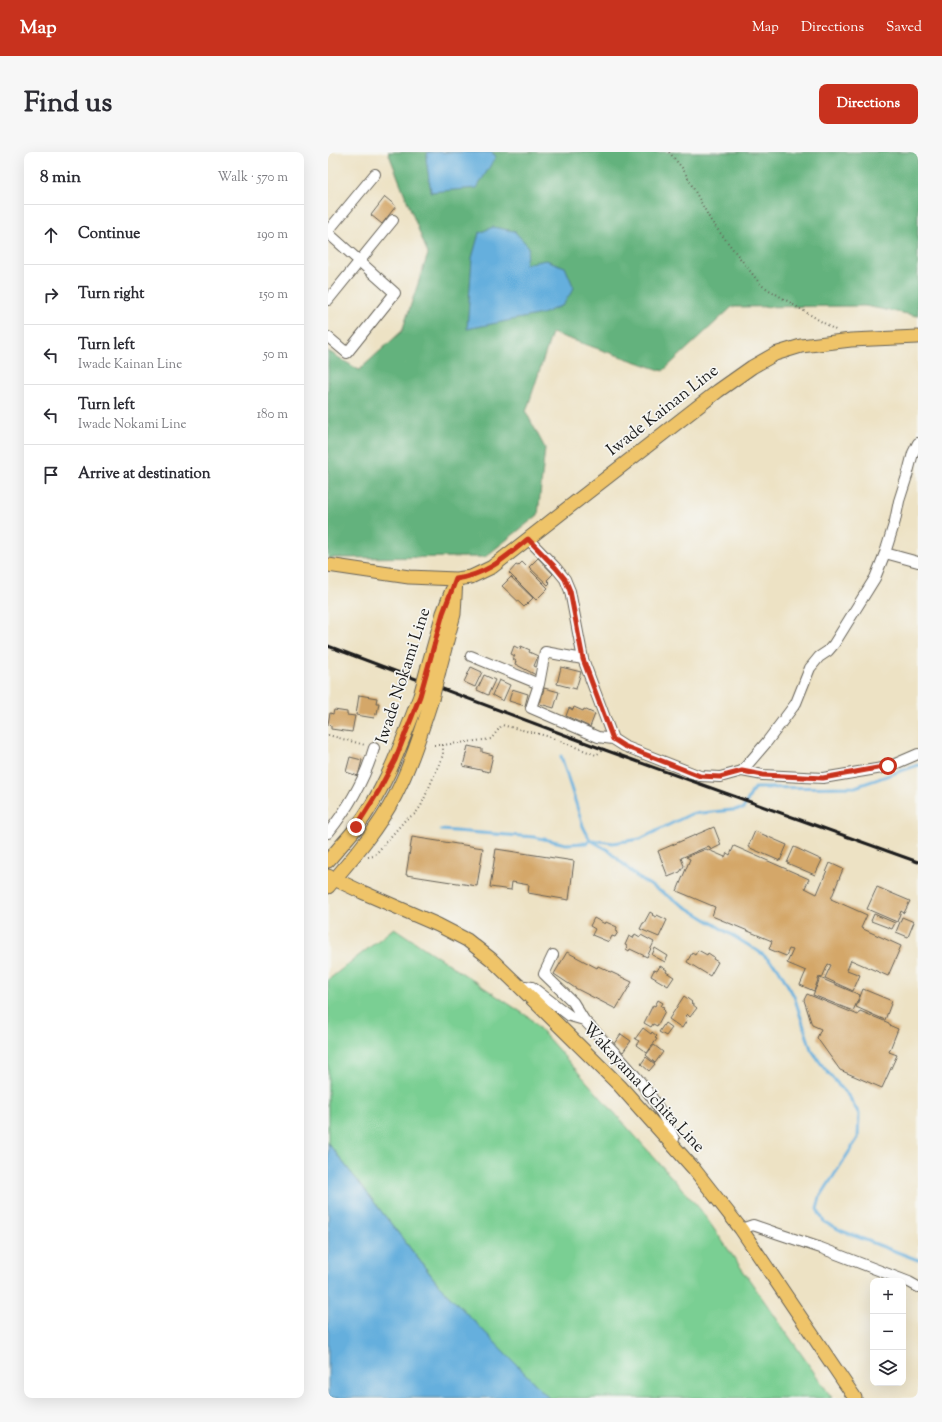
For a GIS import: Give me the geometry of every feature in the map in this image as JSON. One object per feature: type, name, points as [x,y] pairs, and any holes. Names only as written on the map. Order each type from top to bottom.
[{"type":"main road","name":"Iwade Kainan Line","points":[[456,579],[471,577],[492,568],[718,391],[752,367],[774,354],[801,346],[851,340],[918,336]]},
{"type":"main road","points":[[328,565],[409,577],[456,579]]},
{"type":"main road","name":"Iwade Nokami Line","points":[[330,881],[372,832],[394,796],[414,750],[434,668],[443,613],[456,579]]},
{"type":"main road","name":"Iwade Nokami Line","points":[[328,861],[356,827],[378,792],[426,697]]},
{"type":"main road","name":"Wakayama Uchita Line","points":[[330,881],[362,892],[438,925],[467,940],[491,959],[518,985],[620,1086],[694,1169],[741,1229],[855,1398]]},
{"type":"street","points":[[328,338],[347,353],[395,292],[328,232],[375,174]]},
{"type":"street","points":[[328,300],[394,220]]},
{"type":"street","points":[[742,771],[766,744],[796,704],[810,668],[819,657],[828,651],[834,644],[875,578],[895,521],[899,501],[908,476],[913,453],[918,444]]},
{"type":"street","points":[[528,539],[565,579],[570,591],[583,659],[613,739]]},
{"type":"street","points":[[885,553],[918,562]]},
{"type":"street","points":[[583,659],[545,652],[539,684],[531,708],[598,737],[613,739],[624,746],[700,776],[720,777],[742,771],[763,775],[823,778],[888,766],[918,754]]},
{"type":"street","points":[[471,656],[539,684]]},
{"type":"street","points":[[328,833],[357,792],[374,748]]},
{"type":"street","points":[[553,955],[544,974],[573,1002],[584,1020],[640,1079],[670,1127],[674,1139],[671,1144]]},
{"type":"street","points":[[518,985],[532,987],[570,1016],[584,1020]]},
{"type":"street","points":[[741,1229],[753,1226],[766,1230],[821,1248],[915,1283]]},
{"type":"path","points":[[669,152],[683,169],[710,221],[761,285],[851,340]]},
{"type":"path","points":[[434,745],[491,739],[502,725],[547,736],[596,755],[605,750],[613,739]]},
{"type":"path","points":[[328,735],[374,748]]},
{"type":"path","points":[[368,857],[374,856],[406,819],[414,814],[421,806],[443,756],[444,745]]},
{"type":"green space","points":[[388,152],[918,152],[918,316],[865,306],[732,307],[663,371],[552,333],[526,412],[545,448],[538,515],[485,557],[328,558],[328,351],[359,370],[402,331],[428,254]]},
{"type":"green space","points":[[394,928],[530,1018],[700,1209],[832,1398],[548,1398],[438,1284],[328,1143],[328,980]]},
{"type":"water","points":[[428,152],[491,152],[496,156],[477,188],[431,192],[426,159]]},
{"type":"water","points":[[493,227],[514,231],[529,247],[525,264],[546,260],[565,267],[574,288],[563,305],[542,314],[467,329],[472,258],[479,233]]},
{"type":"water","points":[[328,1143],[438,1284],[549,1398],[328,1398]]},
{"type":"building","points":[[385,197],[396,206],[382,224],[371,215]]},
{"type":"building","points":[[538,558],[553,574],[547,580],[550,583],[548,585],[529,567]]},
{"type":"building","points":[[522,562],[548,588],[536,600],[509,573],[516,565],[518,566]]},
{"type":"building","points":[[511,577],[533,598],[524,607],[502,586]]},
{"type":"building","points":[[514,646],[520,649],[521,646],[538,656],[534,666],[538,668],[536,675],[515,664],[516,661],[513,659],[515,656],[511,654]]},
{"type":"building","points":[[471,667],[482,672],[475,687],[464,682]]},
{"type":"building","points":[[561,667],[581,672],[576,689],[557,684]]},
{"type":"building","points":[[484,675],[495,680],[488,695],[477,690]]},
{"type":"building","points":[[499,680],[510,685],[503,701],[492,695]]},
{"type":"building","points":[[544,688],[559,692],[554,708],[540,704]]},
{"type":"building","points":[[512,689],[528,694],[525,706],[509,701]]},
{"type":"building","points":[[359,695],[377,698],[376,703],[379,703],[377,714],[375,714],[374,718],[356,715]]},
{"type":"building","points":[[574,707],[583,711],[584,709],[595,714],[590,727],[566,716],[569,708],[573,710]]},
{"type":"building","points":[[334,710],[347,712],[347,715],[355,716],[352,732],[331,729],[331,726],[328,724],[330,713],[333,714]]},
{"type":"building","points":[[468,746],[482,749],[482,752],[493,755],[489,772],[463,766]]},
{"type":"building","points":[[350,757],[362,760],[358,776],[346,772]]},
{"type":"building","points":[[714,827],[721,845],[711,850],[709,846],[681,858],[684,866],[680,872],[668,877],[658,851]]},
{"type":"building","points":[[755,831],[787,845],[780,861],[748,847]]},
{"type":"building","points":[[412,837],[483,848],[477,886],[406,875]]},
{"type":"building","points":[[734,846],[809,879],[805,888],[817,894],[830,863],[843,869],[831,899],[867,915],[861,928],[901,946],[888,976],[851,960],[847,970],[860,975],[853,991],[825,978],[831,965],[828,964],[822,978],[819,977],[814,991],[800,985],[806,971],[787,963],[793,950],[789,949],[786,956],[769,949],[772,941],[712,916],[715,907],[677,891],[690,859],[686,857],[706,849],[725,857],[727,853],[730,855]]},
{"type":"building","points":[[794,847],[822,860],[815,875],[787,863]]},
{"type":"building","points":[[496,849],[574,861],[569,900],[528,893],[529,885],[512,882],[511,890],[490,887]]},
{"type":"building","points":[[877,887],[910,901],[904,913],[901,911],[897,922],[867,909]]},
{"type":"building","points":[[650,912],[656,917],[657,915],[667,920],[659,937],[640,929]]},
{"type":"building","points":[[874,914],[895,923],[892,929],[871,921]]},
{"type":"building","points":[[902,917],[914,922],[908,937],[896,932]]},
{"type":"building","points":[[594,918],[605,924],[606,922],[617,927],[616,931],[618,932],[615,937],[612,936],[609,942],[592,935],[595,929],[590,926]]},
{"type":"building","points":[[635,934],[640,937],[641,935],[654,942],[647,957],[630,949],[629,951],[626,949],[627,946],[625,945],[629,936],[633,938]]},
{"type":"building","points":[[655,948],[668,956],[665,962],[652,955]]},
{"type":"building","points":[[698,950],[707,955],[708,953],[718,962],[710,976],[687,962],[692,953],[695,955]]},
{"type":"building","points":[[567,952],[597,968],[598,966],[632,982],[616,1009],[575,988],[554,974]]},
{"type":"building","points":[[660,966],[674,977],[668,986],[651,976],[654,970],[657,971]]},
{"type":"building","points":[[820,978],[860,995],[853,1011],[813,995]]},
{"type":"building","points":[[863,989],[892,1001],[885,1020],[856,1007]]},
{"type":"building","points":[[807,994],[858,1015],[860,1011],[889,1023],[889,1025],[898,1029],[889,1052],[897,1055],[882,1088],[840,1070],[817,1038],[821,1029],[812,1025],[804,1000]]},
{"type":"building","points":[[684,996],[697,1008],[690,1017],[687,1014],[685,1016],[687,1017],[687,1020],[682,1028],[669,1019]]},
{"type":"building","points":[[658,1000],[663,1003],[661,1006],[664,1007],[663,1009],[665,1011],[657,1026],[653,1024],[651,1027],[644,1023],[653,1005],[655,1006]]},
{"type":"building","points":[[665,1023],[672,1028],[666,1036],[659,1032]]},
{"type":"building","points":[[643,1028],[651,1034],[652,1032],[657,1036],[655,1038],[657,1039],[647,1053],[636,1045],[639,1041],[635,1039]]},
{"type":"building","points":[[621,1034],[631,1041],[623,1052],[613,1045]]},
{"type":"building","points":[[654,1045],[663,1052],[655,1063],[646,1055]]},
{"type":"building","points":[[646,1057],[655,1064],[649,1071],[641,1064]]},
{"type":"waterway","points":[[561,756],[583,826],[590,840],[608,850],[637,877],[761,953],[778,968],[794,996],[811,1049],[824,1068],[850,1098],[859,1114],[858,1138],[820,1197],[817,1209],[824,1222],[842,1231],[918,1260]]},
{"type":"waterway","points":[[592,840],[613,843],[640,839],[691,814],[743,809],[754,788],[855,787],[918,765]]},
{"type":"waterway","points":[[441,830],[535,837],[566,844],[587,843],[590,840]]},
{"type":"railway","points":[[328,646],[605,750],[918,862]]},
{"type":"route","points":[[356,827],[378,792],[395,760],[420,696],[443,613],[456,579],[471,577],[492,568],[528,539],[565,579],[570,591],[583,659],[591,682],[613,739],[624,746],[700,776],[720,777],[742,771],[763,775],[823,778],[888,766]]}]
